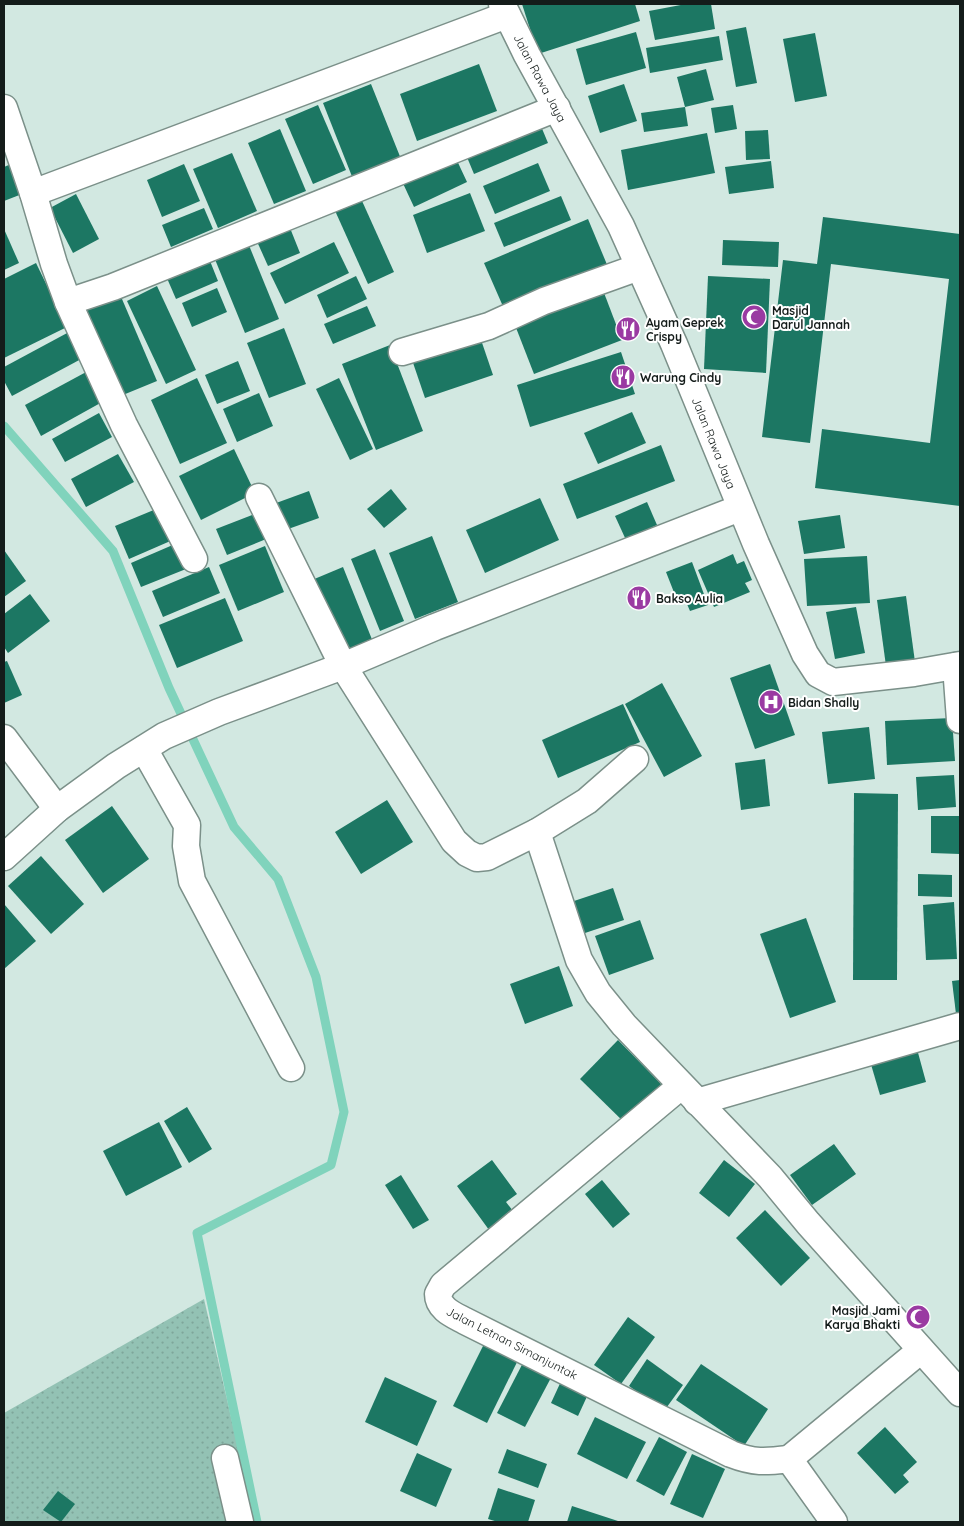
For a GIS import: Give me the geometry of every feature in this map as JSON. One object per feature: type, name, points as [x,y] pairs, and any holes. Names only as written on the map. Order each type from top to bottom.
[{"type":"street","name":"Jalan Rawa Jaya","points":[[504,9],[527,55],[621,226],[674,344],[740,508],[805,654],[818,674],[833,682],[914,673],[958,665]]},
{"type":"street","points":[[33,193],[504,9]]},
{"type":"street","points":[[4,108],[68,302],[124,425],[194,559]]},
{"type":"street","points":[[68,302],[113,287],[557,108]]},
{"type":"street","points":[[402,352],[490,326],[544,302],[639,267]]},
{"type":"street","points":[[259,497],[343,666],[454,841],[467,853],[477,858],[488,857],[537,832],[587,801],[635,759]]},
{"type":"street","points":[[4,857],[58,809],[116,766],[154,743],[219,712],[343,666],[435,627],[740,508]]},
{"type":"street","points":[[958,665],[960,720]]},
{"type":"street","points":[[4,738],[58,809]]},
{"type":"street","points":[[154,743],[187,825],[186,846],[192,881],[291,1068]]},
{"type":"street","points":[[537,832],[579,960],[598,993],[624,1025],[770,1177],[808,1223],[960,1393]]},
{"type":"street","points":[[689,1094],[960,1026]]},
{"type":"street","name":"Jalan Letnan Simanjuntak","points":[[689,1094],[444,1285],[437,1298],[443,1308],[465,1321],[731,1454],[755,1462],[789,1459]]},
{"type":"street","points":[[834,1522],[789,1459],[921,1350]]},
{"type":"street","points":[[225,1458],[240,1522]]},
{"type":"green space","points":[[204,1299],[255,1522],[4,1522],[4,1413]]},
{"type":"building","points":[[522,4],[635,4],[640,21],[538,54]]},
{"type":"building","points":[[686,4],[711,4],[715,29],[655,40],[649,11]]},
{"type":"building","points":[[746,27],[757,83],[736,87],[726,31]]},
{"type":"building","points":[[636,32],[646,68],[586,85],[576,49]]},
{"type":"building","points":[[815,33],[827,96],[795,102],[783,39]]},
{"type":"building","points":[[719,36],[723,60],[650,73],[646,48]]},
{"type":"building","points":[[479,64],[497,111],[417,141],[400,94]]},
{"type":"building","points":[[706,69],[714,100],[685,107],[677,77]]},
{"type":"building","points":[[371,84],[401,159],[353,179],[323,103]]},
{"type":"building","points":[[624,84],[637,121],[600,133],[588,96]]},
{"type":"building","points":[[318,105],[346,170],[313,184],[285,119]]},
{"type":"building","points":[[733,105],[737,129],[715,133],[711,108]]},
{"type":"building","points":[[685,107],[688,126],[644,132],[641,113]]},
{"type":"building","points":[[538,119],[548,143],[474,174],[464,150]]},
{"type":"building","points":[[280,129],[306,191],[274,204],[248,143]]},
{"type":"building","points":[[768,130],[770,159],[746,160],[745,131]]},
{"type":"building","points":[[707,133],[715,173],[628,190],[621,150]]},
{"type":"building","points":[[453,152],[467,182],[414,207],[400,177]]},
{"type":"building","points":[[232,153],[257,211],[218,228],[193,169]]},
{"type":"building","points":[[771,161],[774,188],[729,194],[725,167]]},
{"type":"building","points":[[538,163],[550,191],[495,214],[483,186]]},
{"type":"building","points":[[11,164],[22,194],[4,201],[4,167]]},
{"type":"building","points":[[184,164],[200,201],[162,217],[147,180]]},
{"type":"building","points":[[358,192],[394,272],[368,284],[332,204]]},
{"type":"building","points":[[470,193],[485,231],[427,253],[413,215]]},
{"type":"building","points":[[76,194],[99,239],[73,253],[50,208]]},
{"type":"building","points":[[561,196],[571,220],[504,247],[494,223]]},
{"type":"building","points":[[204,208],[213,229],[171,247],[162,225]]},
{"type":"building","points":[[823,217],[960,234],[960,506],[815,488],[822,429],[930,443],[949,279],[831,264],[810,443],[762,437],[783,260],[817,264]]},
{"type":"building","points":[[588,219],[608,267],[505,311],[484,263]]},
{"type":"building","points":[[288,223],[300,253],[268,266],[255,237]]},
{"type":"building","points":[[4,229],[19,263],[4,270]]},
{"type":"building","points":[[246,238],[279,319],[245,333],[212,252]]},
{"type":"building","points":[[723,240],[779,242],[778,267],[722,265]]},
{"type":"building","points":[[334,242],[349,273],[285,304],[270,273]]},
{"type":"building","points":[[206,251],[218,281],[176,299],[163,269]]},
{"type":"building","points":[[36,263],[67,327],[4,358],[4,279]]},
{"type":"building","points":[[356,276],[367,299],[327,318],[317,295]]},
{"type":"building","points":[[708,276],[770,279],[766,373],[704,369]]},
{"type":"building","points":[[601,285],[622,340],[534,374],[513,320]]},
{"type":"building","points":[[157,286],[196,370],[166,384],[127,301]]},
{"type":"building","points":[[217,288],[227,312],[192,327],[182,303]]},
{"type":"building","points":[[119,292],[157,381],[118,397],[80,309]]},
{"type":"building","points":[[367,306],[376,326],[333,344],[324,324]]},
{"type":"building","points":[[284,328],[306,384],[269,398],[247,343]]},
{"type":"building","points":[[478,331],[493,375],[425,398],[410,354]]},
{"type":"building","points":[[69,332],[83,358],[12,396],[4,381],[4,367]]},
{"type":"building","points":[[390,345],[423,431],[376,450],[342,364]]},
{"type":"building","points":[[621,352],[635,394],[530,427],[517,385]]},
{"type":"building","points":[[238,361],[250,391],[217,404],[205,375]]},
{"type":"building","points":[[88,371],[104,401],[41,436],[25,405]]},
{"type":"building","points":[[197,378],[227,443],[180,464],[151,400]]},
{"type":"building","points":[[339,378],[373,449],[350,460],[316,389]]},
{"type":"building","points":[[259,393],[273,426],[237,442],[223,409]]},
{"type":"building","points":[[632,412],[646,443],[598,464],[584,433]]},
{"type":"building","points":[[99,413],[112,437],[65,462],[52,439]]},
{"type":"building","points":[[661,445],[675,481],[577,519],[563,484]]},
{"type":"building","points":[[234,449],[255,493],[201,520],[179,476]]},
{"type":"building","points":[[118,454],[134,482],[86,507],[71,479]]},
{"type":"building","points":[[391,489],[407,509],[384,528],[367,509]]},
{"type":"building","points":[[309,491],[319,518],[277,533],[268,506]]},
{"type":"building","points":[[540,498],[559,540],[485,573],[466,530]]},
{"type":"building","points":[[647,502],[657,525],[626,540],[615,516]]},
{"type":"building","points":[[161,507],[175,539],[129,559],[115,526]]},
{"type":"building","points":[[260,512],[271,537],[227,555],[216,529]]},
{"type":"building","points":[[840,515],[845,548],[804,554],[798,521]]},
{"type":"building","points":[[432,536],[458,602],[415,619],[389,553]]},
{"type":"building","points":[[175,544],[186,569],[141,587],[131,563]]},
{"type":"building","points":[[265,546],[284,592],[238,611],[219,565]]},
{"type":"building","points":[[375,549],[404,621],[380,631],[351,559]]},
{"type":"building","points":[[4,550],[26,581],[4,597]]},
{"type":"building","points":[[733,554],[737,564],[744,561],[752,580],[745,583],[750,592],[714,607],[698,570]]},
{"type":"building","points":[[867,556],[870,603],[807,606],[804,559]]},
{"type":"building","points":[[692,562],[708,605],[690,611],[684,597],[677,600],[666,572]]},
{"type":"building","points":[[209,567],[220,593],[163,617],[152,591]]},
{"type":"building","points":[[343,567],[373,642],[341,654],[312,580]]},
{"type":"building","points":[[30,594],[50,621],[8,653],[4,647],[4,614]]},
{"type":"building","points":[[906,596],[915,662],[886,666],[877,600]]},
{"type":"building","points":[[225,598],[243,641],[177,668],[159,625]]},
{"type":"building","points":[[856,607],[865,653],[835,659],[826,612]]},
{"type":"building","points":[[7,661],[22,695],[4,703],[4,662]]},
{"type":"building","points":[[770,664],[795,735],[755,749],[730,678]]},
{"type":"building","points":[[662,683],[702,756],[664,777],[625,704]]},
{"type":"building","points":[[623,704],[640,742],[558,778],[542,740]]},
{"type":"building","points":[[952,718],[955,761],[887,765],[885,721]]},
{"type":"building","points":[[869,727],[875,779],[828,784],[822,732]]},
{"type":"building","points":[[765,759],[770,806],[741,810],[735,763]]},
{"type":"building","points":[[954,775],[956,807],[918,810],[916,777]]},
{"type":"building","points":[[854,793],[898,794],[897,980],[853,980]]},
{"type":"building","points":[[387,800],[413,842],[361,874],[335,832]]},
{"type":"building","points":[[112,806],[149,859],[103,893],[65,840]]},
{"type":"building","points":[[931,816],[960,816],[960,854],[931,853]]},
{"type":"building","points":[[41,856],[84,904],[51,934],[8,886]]},
{"type":"building","points":[[918,874],[952,875],[952,897],[918,896]]},
{"type":"building","points":[[613,888],[624,920],[582,934],[571,902]]},
{"type":"building","points":[[954,902],[957,959],[926,960],[923,905]]},
{"type":"building","points":[[4,904],[36,941],[4,969]]},
{"type":"building","points":[[806,918],[836,1002],[790,1018],[760,934]]},
{"type":"building","points":[[640,920],[654,959],[609,975],[595,936]]},
{"type":"building","points":[[559,966],[573,1006],[525,1024],[510,984]]},
{"type":"building","points":[[960,980],[960,1013],[956,1014],[952,981]]},
{"type":"building","points":[[618,1040],[667,1090],[630,1128],[580,1079]]},
{"type":"building","points":[[917,1049],[926,1082],[880,1095],[870,1061]]},
{"type":"building","points":[[187,1107],[212,1149],[189,1163],[164,1121]]},
{"type":"building","points":[[159,1122],[182,1167],[126,1196],[103,1151]]},
{"type":"building","points":[[834,1144],[856,1174],[812,1205],[790,1175]]},
{"type":"building","points":[[492,1160],[517,1194],[506,1202],[516,1215],[492,1234],[457,1186]]},
{"type":"building","points":[[724,1160],[755,1184],[729,1217],[699,1193]]},
{"type":"building","points":[[401,1175],[429,1220],[413,1229],[385,1185]]},
{"type":"building","points":[[602,1180],[630,1214],[613,1228],[585,1194]]},
{"type":"building","points":[[765,1210],[810,1258],[781,1286],[736,1238]]},
{"type":"building","points":[[628,1317],[655,1337],[621,1384],[594,1365]]},
{"type":"building","points":[[487,1338],[521,1354],[487,1423],[453,1406]]},
{"type":"building","points":[[526,1357],[554,1372],[525,1427],[497,1413]]},
{"type":"building","points":[[647,1359],[683,1385],[664,1411],[629,1386]]},
{"type":"building","points":[[701,1364],[768,1409],[744,1446],[676,1400]]},
{"type":"building","points":[[385,1377],[437,1401],[417,1446],[365,1422]]},
{"type":"building","points":[[563,1377],[590,1390],[578,1416],[551,1403]]},
{"type":"building","points":[[595,1417],[646,1442],[627,1479],[577,1454]]},
{"type":"building","points":[[885,1427],[917,1462],[903,1475],[909,1482],[895,1494],[857,1453]]},
{"type":"building","points":[[659,1437],[687,1452],[664,1496],[636,1481]]},
{"type":"building","points":[[507,1449],[547,1464],[538,1488],[498,1473]]},
{"type":"building","points":[[417,1453],[452,1469],[436,1507],[400,1491]]},
{"type":"building","points":[[692,1454],[725,1469],[703,1518],[670,1504]]},
{"type":"building","points":[[498,1488],[535,1500],[528,1522],[498,1522],[488,1519]]},
{"type":"building","points":[[58,1491],[75,1504],[61,1522],[43,1510]]},
{"type":"building","points":[[572,1506],[621,1522],[567,1522]]},
{"type":"waterway","points":[[4,426],[113,551],[169,688],[234,827],[278,879],[316,977],[344,1112],[331,1165],[197,1233],[257,1522]]},
{"type":"place","name":"Masjid Darul Jannah","points":[[754,317]]},
{"type":"place","name":"Ayam Geprek Crispy","points":[[628,329]]},
{"type":"place","name":"Warung Cindy","points":[[623,377]]},
{"type":"place","name":"Bakso Aulia","points":[[639,598]]},
{"type":"place","name":"Bidan Shally","points":[[771,702]]},
{"type":"place","name":"Masjid Jami Karya Bhakti","points":[[918,1317]]}]
